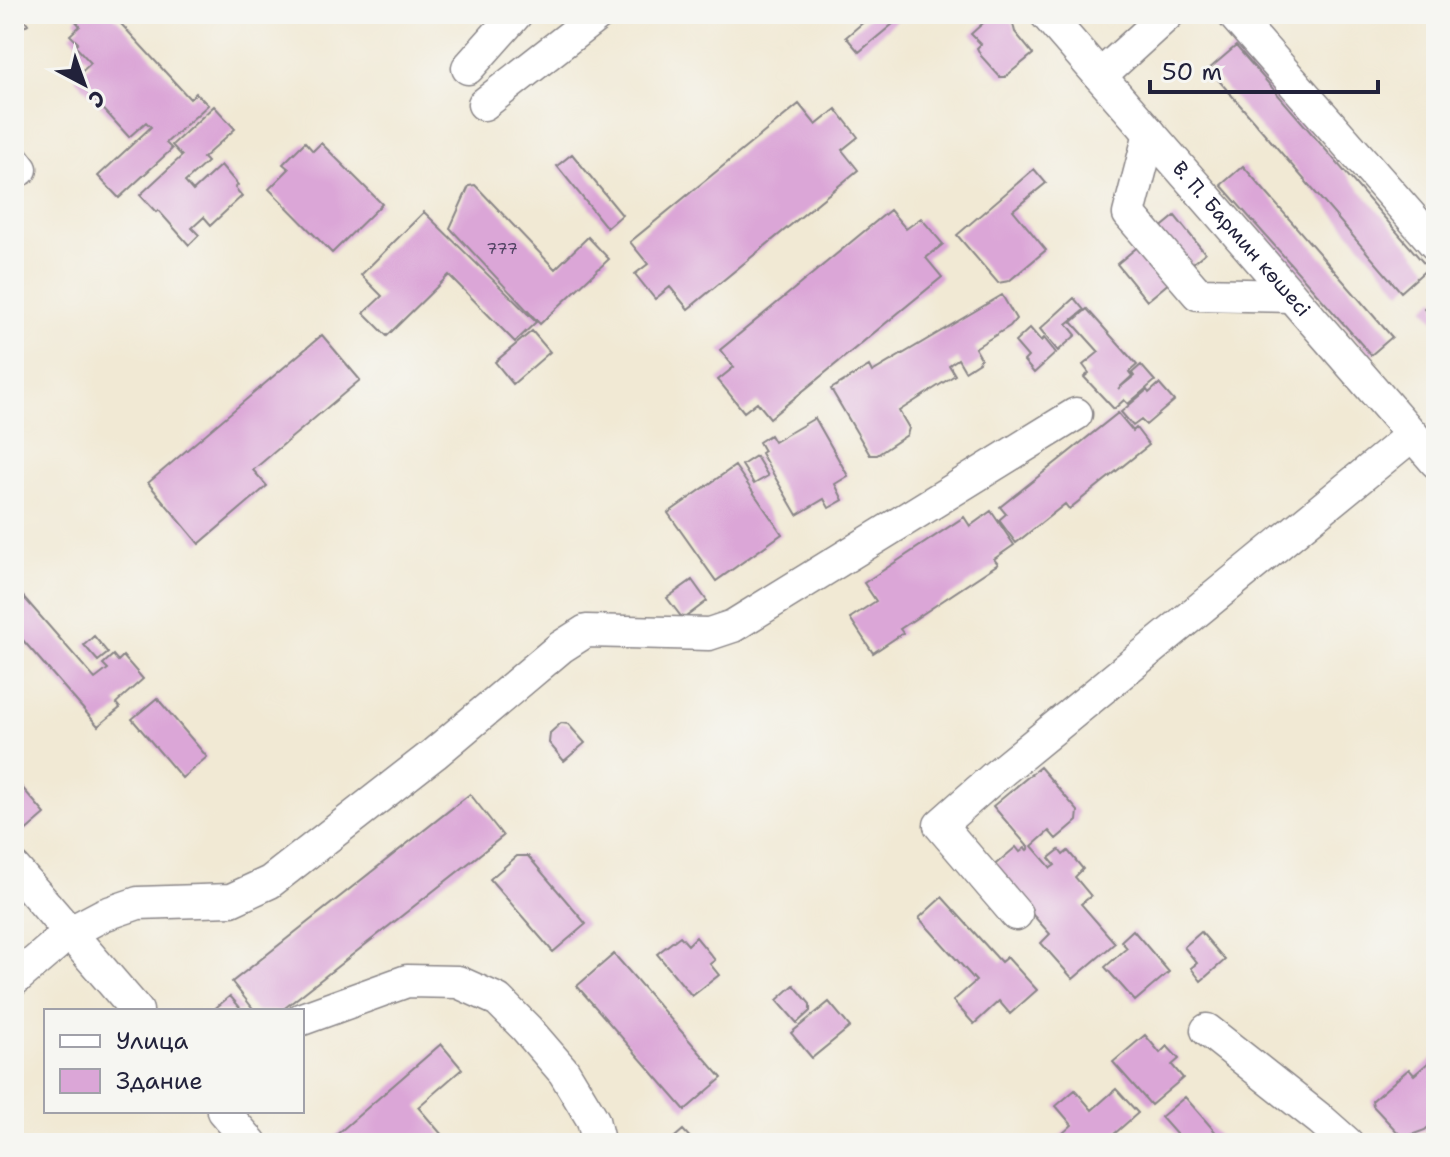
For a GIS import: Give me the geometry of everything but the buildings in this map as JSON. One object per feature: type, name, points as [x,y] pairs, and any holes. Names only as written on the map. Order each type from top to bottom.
[{"type":"street","points":[[468,68],[516,14]]},
{"type":"street","points":[[484,104],[599,14]]},
{"type":"street","name":"В. П. Бармин көшесі","points":[[1046,14],[1436,462]]},
{"type":"street","points":[[1100,76],[1168,14]]},
{"type":"street","points":[[1233,14],[1436,245]]},
{"type":"street","points":[[1150,133],[1129,214],[1198,294],[1291,296]]},
{"type":"street","points":[[14,980],[69,933],[103,915],[138,903],[231,900],[270,882],[434,754],[561,647],[586,631],[709,634],[733,626],[1076,414]]},
{"type":"street","points":[[1016,914],[940,825],[1412,435]]},
{"type":"street","points":[[14,868],[135,1009]]},
{"type":"street","points":[[304,1018],[407,981],[458,982],[498,1000],[564,1072],[593,1120],[598,1141]]},
{"type":"street","points":[[1207,1030],[1347,1143]]},
{"type":"street","points":[[225,1113],[251,1143]]}]
